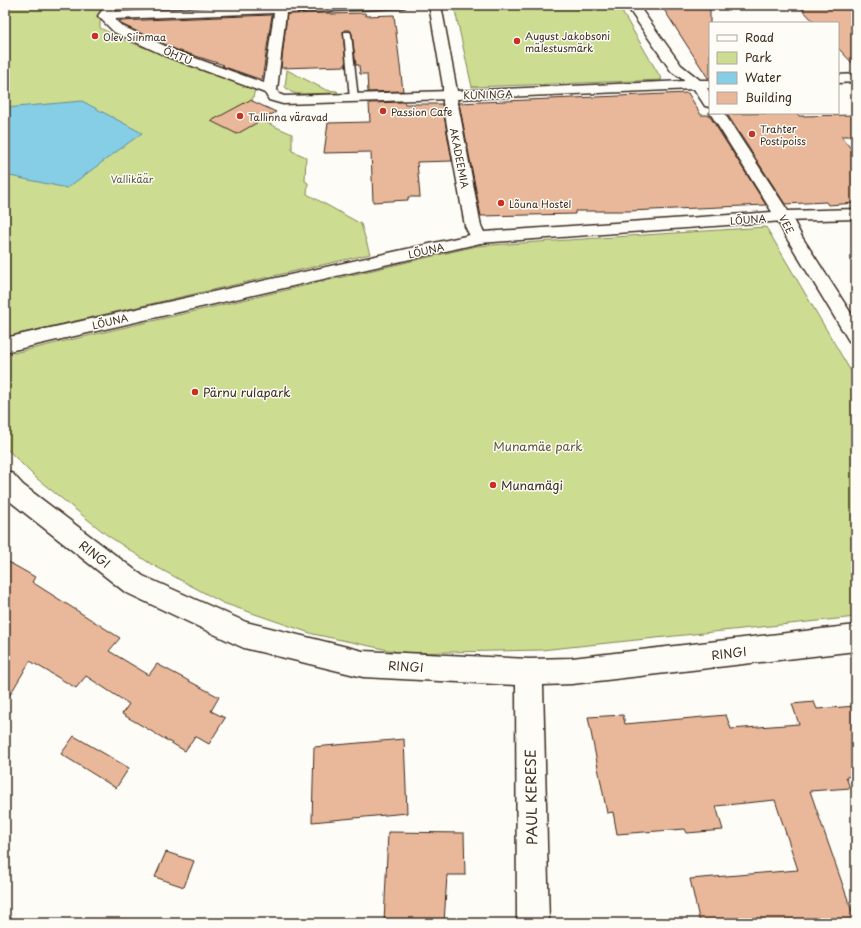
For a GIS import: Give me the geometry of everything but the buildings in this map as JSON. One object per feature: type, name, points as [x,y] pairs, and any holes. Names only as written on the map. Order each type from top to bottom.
[{"type":"street","points":[[104,16],[113,5]]},
{"type":"street","points":[[104,16],[218,8],[401,5]]},
{"type":"street","name":"AKADEEMIA","points":[[435,5],[450,86],[450,103],[473,226],[479,238]]},
{"type":"street","points":[[632,5],[676,68],[704,85],[709,100]]},
{"type":"street","points":[[270,90],[280,7]]},
{"type":"street","name":"ÕHTU","points":[[104,16],[118,29],[172,54],[270,90]]},
{"type":"street","points":[[839,79],[856,78]]},
{"type":"street","name":"KUNINGA","points":[[270,90],[274,97],[284,100],[354,99],[704,85]]},
{"type":"street","name":"VEE","points":[[718,114],[783,216],[794,237],[856,336]]},
{"type":"street","name":"LÕUNA","points":[[5,345],[479,238],[783,216],[856,214]]},
{"type":"street","name":"RINGI","points":[[5,481],[15,492],[134,584],[244,635],[363,664],[529,672],[572,671],[856,638]]},
{"type":"street","name":"PAUL KERESE","points":[[529,672],[533,923]]},
{"type":"lane","points":[[347,34],[354,99]]},
{"type":"green space","name":"Vallikäär","points":[[5,5],[100,5],[100,28],[127,41],[255,89],[249,115],[292,134],[292,151],[306,157],[305,181],[308,183],[307,194],[361,224],[370,254],[5,337]]},
{"type":"green space","points":[[618,5],[662,80],[472,87],[454,6]]},
{"type":"green space","points":[[287,70],[326,90],[337,91],[338,93],[297,94],[291,92],[285,87]]},
{"type":"green space","name":"Munamäe park","points":[[766,227],[856,380],[856,617],[541,650],[403,653],[313,634],[223,603],[151,564],[107,535],[35,477],[5,447],[5,355],[477,246]]},
{"type":"water","points":[[82,101],[142,133],[67,188],[5,175],[5,108]]},
{"type":"place","name":"Olev Siinmaa","points":[[95,36]]},
{"type":"place","name":"August Jakobsoni mälestusmärk","points":[[517,41]]},
{"type":"place","name":"Passion Cafe","points":[[383,111]]},
{"type":"place","name":"Tallinna väravad","points":[[240,116]]},
{"type":"place","name":"Trahter Postipoiss","points":[[752,134]]},
{"type":"place","name":"Lõuna Hostel","points":[[501,203]]},
{"type":"place","name":"Pärnu rulapark","points":[[195,392]]},
{"type":"place","name":"Munamägi","points":[[493,485]]}]
